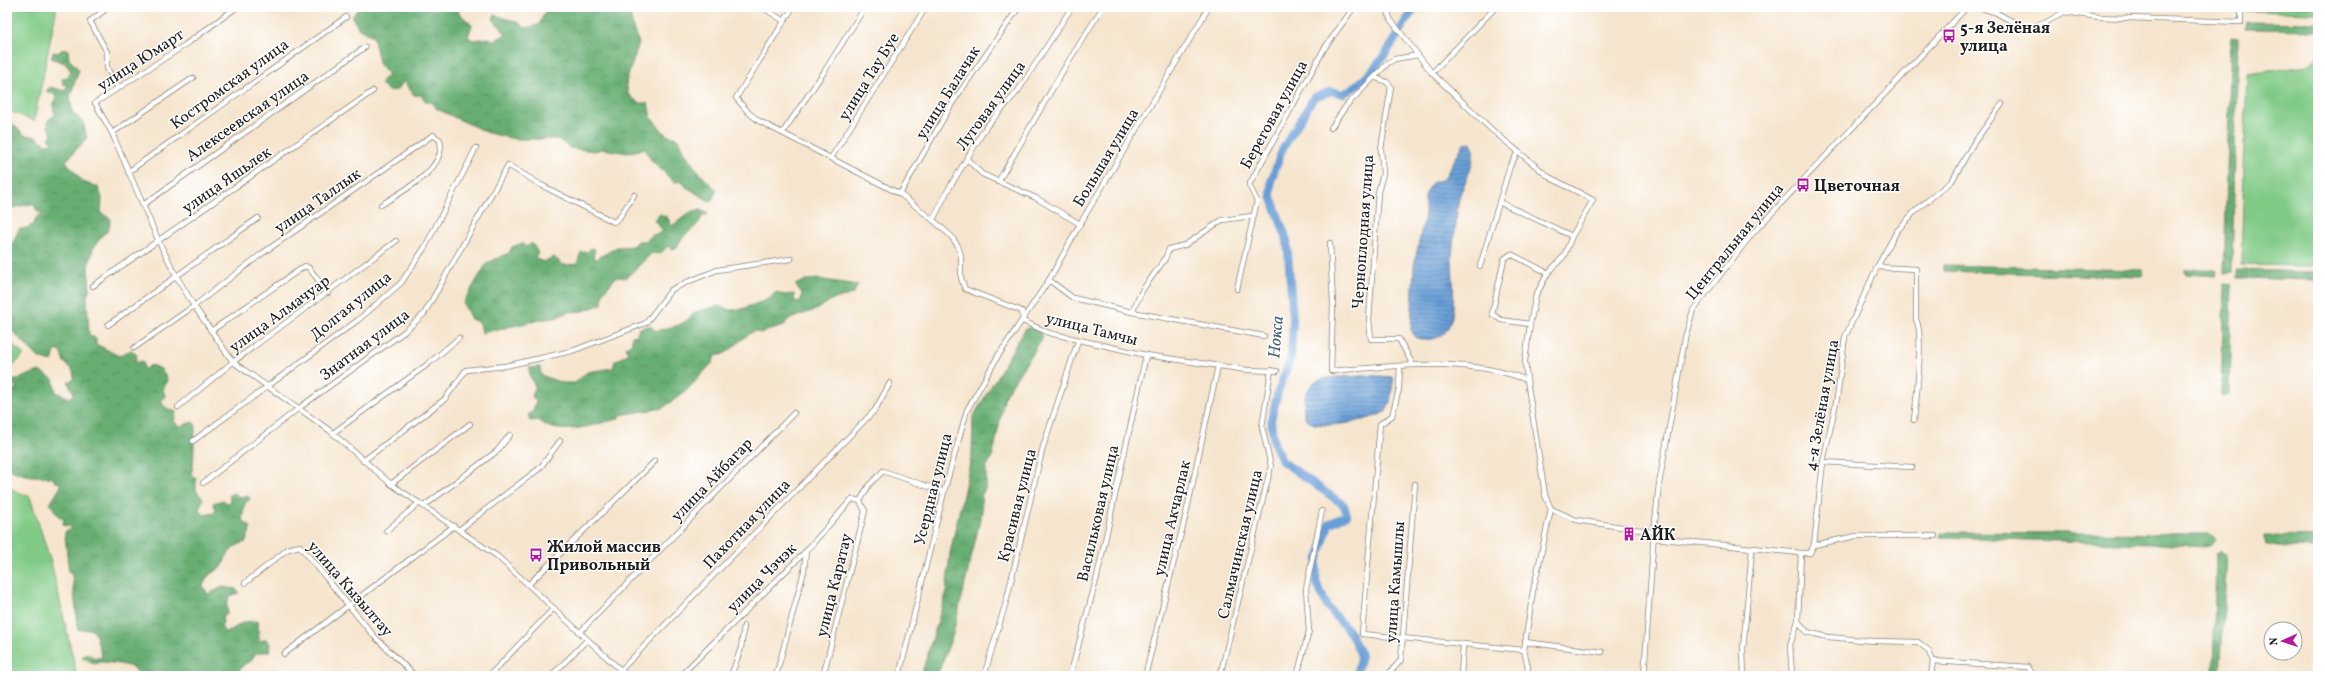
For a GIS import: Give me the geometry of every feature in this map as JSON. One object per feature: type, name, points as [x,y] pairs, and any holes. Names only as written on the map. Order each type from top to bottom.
[{"type":"street","points":[[109,7],[90,20],[107,52],[107,68],[118,88]]},
{"type":"street","name":"улица Юмарт","points":[[112,133],[95,103],[185,45],[237,7]]},
{"type":"street","points":[[762,7],[784,21],[793,7]]},
{"type":"street","points":[[783,132],[824,72],[865,7]]},
{"type":"street","name":"улица Тау Буе","points":[[831,158],[926,7]]},
{"type":"street","name":"улица Балачак","points":[[900,194],[953,102],[1019,7]]},
{"type":"street","name":"Луговая улица","points":[[933,220],[986,127],[1018,91],[1072,7]]},
{"type":"street","points":[[998,182],[1068,62],[1103,7]]},
{"type":"street","name":"Большая улица","points":[[1023,321],[1049,280],[1080,224],[1210,7]]},
{"type":"street","name":"Береговая улица","points":[[1238,288],[1252,216],[1257,201],[1249,185],[1324,49],[1354,7]]},
{"type":"street","points":[[1396,7],[1388,8],[1390,19],[1432,73],[1518,152],[1549,177],[1593,200],[1572,236],[1564,256],[1548,273],[1536,295],[1530,324],[1525,361],[1527,380],[1545,495],[1551,509],[1533,591],[1525,642],[1524,650],[1528,667],[1527,676]]},
{"type":"street","points":[[1432,73],[1496,7]]},
{"type":"street","name":"Центральная улица","points":[[1644,676],[1654,532],[1660,477],[1685,338],[1693,310],[1761,224],[1967,7]]},
{"type":"street","points":[[1978,7],[1995,12],[2026,29],[2045,23],[2064,12],[2099,17],[2241,22],[2241,7]]},
{"type":"street","name":"Костромская улица","points":[[128,172],[346,17]]},
{"type":"street","name":"улица Тамчы","points":[[784,21],[736,98],[749,113],[759,121],[783,132],[900,194],[933,220],[951,236],[958,246],[962,256],[961,278],[965,289],[1022,311],[1023,321],[1050,333],[1078,341],[1146,355],[1218,366],[1246,370],[1277,371]]},
{"type":"street","name":"Алексеевская улица","points":[[143,205],[365,47]]},
{"type":"street","points":[[1331,128],[1346,106],[1376,78],[1388,63],[1394,59],[1418,55]]},
{"type":"street","points":[[193,78],[112,133],[159,242],[177,277],[194,306],[233,362],[333,433],[391,484],[497,556],[524,579],[587,640],[627,676]]},
{"type":"street","name":"Черноплодная улица","points":[[1376,78],[1387,82],[1391,87],[1381,149],[1383,174],[1378,192],[1369,320],[1370,338],[1399,339],[1413,365]]},
{"type":"street","name":"улица Яшьлек","points":[[93,286],[159,242],[373,91]]},
{"type":"street","name":"4-я Зелёная улица","points":[[1814,545],[1823,462],[1837,398],[1845,337],[1877,267],[1897,231],[1916,210],[1952,181],[1973,144],[2002,104]]},
{"type":"street","name":"улица Таллык","points":[[134,348],[194,306],[260,255],[433,135],[440,140],[442,147],[438,159],[431,170],[381,205]]},
{"type":"street","name":"Долгая улица","points":[[193,441],[265,386],[358,320],[401,283],[426,247],[476,148]]},
{"type":"street","points":[[1480,266],[1510,166],[1518,152]]},
{"type":"street","points":[[967,158],[982,174],[1036,198],[1080,224]]},
{"type":"street","name":"Знатная улица","points":[[203,483],[299,408],[404,332],[424,314],[508,165],[541,185],[614,222],[619,218],[634,196]]},
{"type":"street","points":[[1499,202],[1572,236]]},
{"type":"street","points":[[1132,312],[1143,289],[1165,259],[1169,249],[1186,245],[1222,220],[1252,216]]},
{"type":"street","points":[[108,325],[258,218]]},
{"type":"street","name":"улица Алмачуар","points":[[178,407],[233,362],[396,242]]},
{"type":"street","points":[[1330,243],[1332,304],[1331,371],[1413,365],[1494,369],[1527,380]]},
{"type":"street","points":[[1530,324],[1501,320],[1492,314],[1504,259],[1510,254],[1548,273]]},
{"type":"street","points":[[364,461],[445,399],[466,370],[519,364],[572,351],[646,323],[671,290],[685,283],[718,270],[791,259]]},
{"type":"street","points":[[211,331],[305,266],[309,268],[328,293]]},
{"type":"street","points":[[1877,267],[1916,269],[1916,320],[1919,324],[1919,354],[1914,420]]},
{"type":"street","points":[[1049,280],[1073,298],[1132,312],[1264,336]]},
{"type":"street","name":"Усердная улица","points":[[899,676],[944,492],[967,410],[998,356],[1023,321]]},
{"type":"street","points":[[333,433],[428,364],[459,338]]},
{"type":"street","name":"Красивая улица","points":[[984,676],[1006,602],[1043,446],[1078,341]]},
{"type":"street","name":"Васильковая улица","points":[[1070,676],[1097,578],[1146,355]]},
{"type":"street","name":"улица Акчарлак","points":[[1145,676],[1186,514],[1218,366]]},
{"type":"street","points":[[1400,366],[1399,388],[1392,416],[1380,424],[1362,634],[1524,650]]},
{"type":"street","name":"Салмачинская улица","points":[[1220,676],[1271,466],[1262,428],[1271,370]]},
{"type":"street","name":"Пахотная улица","points":[[615,676],[875,410],[890,383]]},
{"type":"street","name":"улица Айбагар","points":[[580,632],[794,413]]},
{"type":"street","points":[[391,484],[470,424]]},
{"type":"street","points":[[424,506],[497,451],[510,434]]},
{"type":"street","points":[[459,530],[540,468],[560,441]]},
{"type":"street","points":[[529,584],[655,461]]},
{"type":"street","points":[[1823,462],[1912,467]]},
{"type":"street","points":[[860,501],[869,485],[884,471],[944,492]]},
{"type":"street","name":"улица Камышлы","points":[[1387,676],[1401,660],[1415,484]]},
{"type":"street","name":"улица Чэчэк","points":[[680,676],[806,551],[852,499],[860,501]]},
{"type":"street","name":"улица Каратау","points":[[823,676],[865,512],[860,501]]},
{"type":"street","points":[[386,531],[419,503]]},
{"type":"street","points":[[1551,509],[1576,520],[1654,532]]},
{"type":"street","points":[[1297,676],[1309,631],[1306,589],[1322,510]]},
{"type":"street","points":[[284,654],[454,526]]},
{"type":"street","points":[[1654,538],[1752,550],[1810,553],[1814,545],[1856,536],[1934,536]]},
{"type":"street","name":"улица Кызылтау","points":[[245,583],[288,549],[300,546],[374,636],[397,656],[415,676]]},
{"type":"street","points":[[1744,676],[1743,649],[1752,550]]},
{"type":"street","points":[[776,676],[804,571],[806,551]]},
{"type":"street","points":[[1792,676],[1790,645],[1798,621],[1802,553]]},
{"type":"street","points":[[489,676],[554,608]]},
{"type":"street","points":[[1798,621],[1807,632],[1828,637],[1873,641],[1918,642],[1928,650],[1933,661],[1931,676]]},
{"type":"street","points":[[731,676],[741,648],[744,626]]},
{"type":"street","points":[[552,676],[587,640]]},
{"type":"street","points":[[1525,642],[1602,652]]},
{"type":"street","points":[[1461,676],[1463,645]]},
{"type":"street","points":[[1933,661],[2028,667],[2033,675],[2046,676]]},
{"type":"green space","points":[[7,7],[57,7],[34,121],[7,110]]},
{"type":"green space","points":[[359,7],[458,7],[459,13],[472,25],[468,37],[473,40],[490,38],[494,41],[506,34],[493,19],[495,15],[518,22],[525,28],[539,25],[547,7],[629,7],[633,29],[639,43],[626,82],[628,94],[639,103],[648,103],[651,117],[666,135],[679,139],[685,153],[695,167],[717,190],[711,202],[686,187],[682,181],[674,182],[651,160],[645,148],[628,153],[602,149],[594,151],[570,148],[558,139],[515,139],[488,133],[437,109],[432,102],[426,102],[421,95],[414,95],[404,81],[397,90],[388,91],[380,83],[388,74],[380,66],[373,36],[359,29],[352,17]]},
{"type":"green space","points":[[2246,7],[2318,7],[2318,13],[2245,11]]},
{"type":"green space","points":[[2247,22],[2318,23],[2318,30],[2245,29]]},
{"type":"green space","points":[[2231,37],[2238,38],[2232,272],[2224,273]]},
{"type":"green space","points":[[68,49],[69,59],[79,70],[70,96],[72,112],[83,122],[87,138],[66,161],[83,182],[98,187],[102,198],[101,213],[111,219],[108,231],[102,235],[93,249],[88,267],[90,288],[87,297],[89,335],[96,338],[96,344],[119,356],[131,350],[137,355],[135,363],[143,361],[144,370],[151,365],[161,369],[167,379],[163,390],[165,396],[161,402],[166,408],[176,412],[174,422],[180,426],[193,422],[196,426],[191,474],[196,478],[196,490],[203,499],[199,509],[204,515],[214,513],[216,510],[213,503],[223,500],[227,503],[230,501],[229,495],[235,493],[239,498],[248,496],[250,499],[245,503],[242,520],[251,527],[246,542],[238,545],[228,554],[223,566],[207,577],[203,586],[208,594],[223,587],[236,589],[239,593],[230,596],[227,602],[227,614],[222,617],[223,622],[221,627],[226,633],[244,622],[258,621],[259,639],[261,641],[266,639],[270,643],[269,651],[255,654],[251,661],[241,668],[238,676],[142,676],[132,667],[102,662],[95,664],[82,657],[86,653],[95,658],[102,658],[95,633],[90,629],[78,630],[72,575],[69,572],[65,536],[65,532],[71,529],[70,527],[63,525],[64,518],[60,518],[50,504],[61,486],[59,482],[55,482],[53,478],[24,475],[7,468],[7,385],[10,391],[16,389],[13,381],[39,371],[53,379],[56,392],[70,398],[74,394],[68,382],[74,379],[73,371],[64,362],[60,351],[55,351],[52,362],[39,358],[7,326],[7,300],[14,294],[7,291],[7,243],[13,243],[19,229],[27,228],[34,224],[36,218],[43,213],[38,212],[33,204],[7,208],[7,122],[14,125],[24,135],[36,137],[46,144],[53,143],[49,139],[52,134],[48,127],[48,120],[55,115],[53,106],[56,98],[54,94],[46,91],[50,87],[64,91],[68,85],[63,84],[62,79],[69,76],[71,71],[65,63],[51,58],[53,52],[59,53],[61,50]]},
{"type":"green space","points":[[2318,56],[2318,266],[2241,265],[2247,74],[2308,66]]},
{"type":"green space","points":[[700,210],[708,214],[702,216],[700,221],[683,237],[677,247],[673,249],[668,246],[660,254],[652,253],[626,278],[616,277],[603,293],[602,304],[583,311],[568,312],[555,318],[544,319],[482,333],[480,323],[471,319],[463,303],[487,263],[509,253],[512,247],[522,243],[526,247],[532,243],[538,253],[535,258],[543,262],[554,257],[563,265],[577,264],[581,252],[587,252],[591,248],[595,249],[593,258],[596,259],[617,247],[633,246],[638,241],[646,241],[652,235],[663,231],[654,220],[660,214],[667,217],[672,226],[692,211]]},
{"type":"green space","points":[[1943,265],[2142,270],[2144,274],[2141,277],[1943,271]]},
{"type":"green space","points":[[2184,270],[2217,270],[2216,276],[2185,274]]},
{"type":"green space","points":[[2237,270],[2318,272],[2318,280],[2237,278]]},
{"type":"green space","points":[[818,279],[858,285],[853,294],[831,300],[818,309],[787,320],[784,326],[760,333],[755,331],[750,333],[731,349],[721,355],[715,356],[713,362],[687,390],[663,408],[620,415],[618,419],[587,427],[556,429],[546,426],[538,420],[530,421],[528,415],[533,411],[536,401],[532,397],[535,387],[530,376],[529,368],[540,367],[541,375],[562,383],[575,383],[587,372],[613,368],[615,361],[628,354],[626,347],[632,343],[632,336],[637,335],[639,328],[650,326],[656,331],[679,325],[689,319],[695,312],[718,306],[730,310],[742,309],[769,299],[776,292],[784,295],[794,294],[795,302],[801,301],[802,293],[795,285],[807,280]]},
{"type":"green space","points":[[2224,284],[2232,285],[2229,394],[2221,396]]},
{"type":"green space","points":[[1033,326],[1039,330],[1042,339],[1005,395],[993,455],[986,468],[986,487],[981,496],[982,512],[953,634],[937,676],[921,676],[946,594],[950,553],[972,454],[973,417],[1025,329]]},
{"type":"green space","points":[[7,340],[24,355],[15,364],[7,364]]},
{"type":"green space","points":[[7,487],[30,497],[51,562],[77,676],[7,676]]},
{"type":"green space","points":[[1942,532],[2207,534],[2216,539],[2210,546],[1940,537]]},
{"type":"green space","points":[[2264,536],[2318,537],[2318,548],[2267,546]]},
{"type":"green space","points":[[2221,550],[2227,555],[2220,676],[2213,676],[2216,554]]},
{"type":"water","points":[[1471,142],[1473,148],[1472,162],[1459,198],[1452,250],[1454,300],[1449,326],[1442,335],[1432,339],[1416,338],[1411,330],[1414,265],[1425,214],[1425,195],[1432,183],[1444,179],[1464,143]]},
{"type":"water","points":[[1366,375],[1394,377],[1390,402],[1385,412],[1358,421],[1335,425],[1315,424],[1306,419],[1304,410],[1305,397],[1315,382],[1334,377]]},
{"type":"waterway","name":"Нокса","points":[[1356,676],[1361,655],[1350,633],[1327,606],[1316,582],[1317,562],[1329,524],[1347,515],[1344,505],[1282,461],[1274,443],[1271,420],[1278,392],[1291,357],[1293,320],[1287,240],[1271,196],[1271,181],[1282,150],[1314,97],[1332,91],[1343,94],[1359,84],[1373,70],[1391,46],[1408,18],[1418,7]]},
{"type":"place","name":"5-я Зелёная улица","points":[[1949,36]]},
{"type":"place","name":"Цветочная","points":[[1803,185]]},
{"type":"place","name":"АЙК","points":[[1629,534]]},
{"type":"place","name":"Жилой массив Привольный","points":[[536,555]]}]
